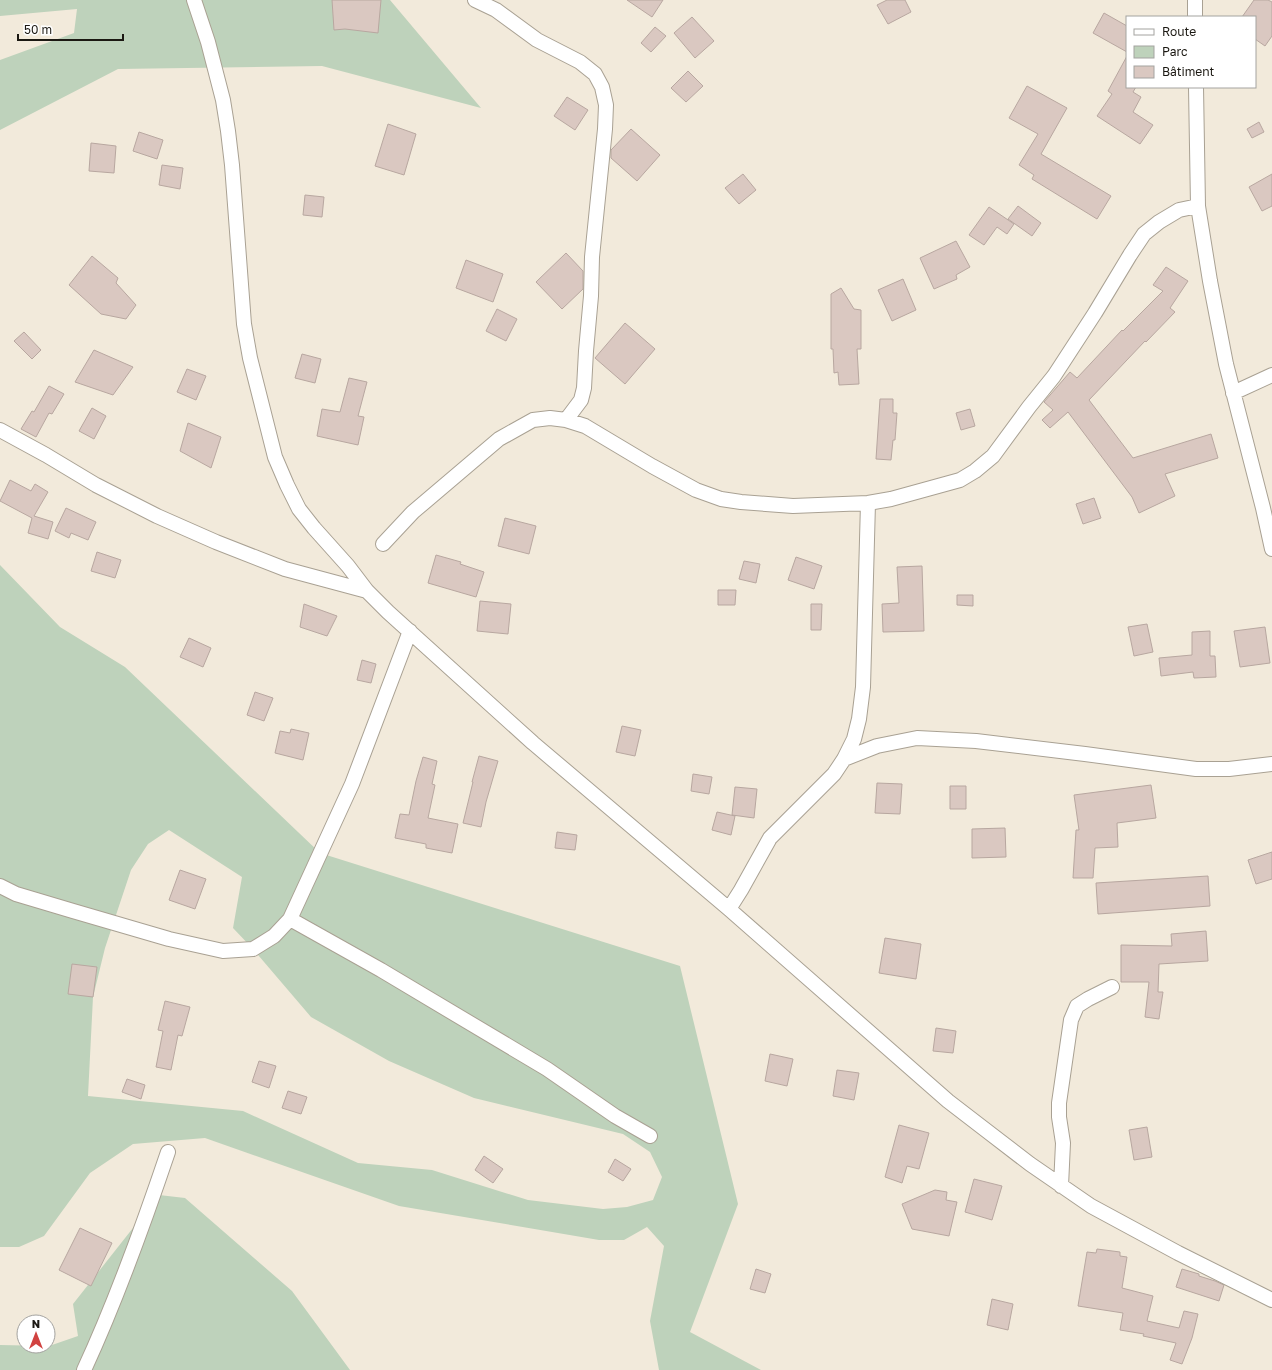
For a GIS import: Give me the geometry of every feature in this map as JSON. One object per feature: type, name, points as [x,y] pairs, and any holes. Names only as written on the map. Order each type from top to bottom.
[{"type":"street","points":[[194,0],[208,42],[223,100],[231,158],[244,324],[252,365],[275,457],[286,485],[299,509],[314,528],[348,566],[367,591],[388,612],[533,744],[729,909],[948,1101],[1024,1159],[1091,1206],[1272,1300]]},
{"type":"street","points":[[475,0],[496,10],[537,40],[580,62],[595,74],[602,86],[606,105],[605,129],[594,234],[584,388],[581,400],[566,420]]},
{"type":"street","points":[[1195,0],[1195,16]]},
{"type":"street","points":[[1196,88],[1198,206],[1216,316],[1233,393],[1263,508],[1272,549]]},
{"type":"street","points":[[384,544],[413,512],[499,439],[533,420],[550,418],[566,420],[585,426],[675,479],[696,490],[721,499],[755,504],[793,506],[868,503],[891,499],[960,480],[975,471],[993,456],[1070,352],[1095,313],[1119,271],[1144,234],[1159,222],[1179,210],[1198,206]]},
{"type":"street","points":[[1233,393],[1272,375]]},
{"type":"street","points":[[0,430],[96,485],[157,516],[216,542],[285,569],[367,591]]},
{"type":"street","points":[[729,909],[770,838],[834,774],[854,739],[864,687],[868,503]]},
{"type":"street","points":[[0,886],[16,894],[169,939],[223,951],[253,949],[274,936],[290,919],[352,784],[410,631]]},
{"type":"street","points":[[844,758],[877,746],[917,738],[999,744],[1196,769],[1229,769],[1272,764]]},
{"type":"street","points":[[290,919],[381,970],[547,1069],[615,1116],[650,1136]]},
{"type":"street","points":[[1061,1186],[1063,1143],[1059,1117],[1059,1103],[1071,1020],[1077,1006],[1112,987]]},
{"type":"street","points":[[84,1370],[106,1321],[141,1231],[168,1152]]},
{"type":"green space","points":[[0,0],[390,0],[481,108],[322,66],[118,69],[0,130],[0,60],[74,33],[77,9],[0,16]]},
{"type":"green space","points":[[0,565],[60,627],[125,667],[320,853],[680,966],[738,1204],[690,1332],[761,1370],[659,1370],[650,1321],[664,1246],[647,1227],[624,1240],[599,1240],[399,1206],[205,1138],[133,1144],[90,1173],[44,1236],[19,1247],[0,1247]],"holes":[[[169,830],[242,877],[233,928],[311,1017],[389,1061],[474,1098],[623,1134],[650,1152],[662,1177],[653,1200],[627,1207],[603,1209],[528,1200],[432,1170],[358,1163],[243,1111],[88,1096],[93,997],[105,948],[131,870],[148,844]]]},
{"type":"green space","points":[[159,1195],[185,1198],[292,1291],[350,1370],[0,1370],[0,1345],[16,1345],[16,1354],[56,1354],[56,1344],[78,1336],[73,1304]]},
{"type":"building","points":[[332,0],[381,0],[378,33],[345,29],[334,30]]},
{"type":"building","points":[[627,0],[663,0],[652,17]]},
{"type":"building","points":[[887,0],[905,0],[911,12],[888,24],[877,5]]},
{"type":"building","points":[[1254,0],[1268,0],[1272,2],[1272,36],[1265,46],[1256,40],[1256,16],[1243,16]]},
{"type":"building","points":[[1104,13],[1126,25],[1126,51],[1093,33]]},
{"type":"building","points":[[692,17],[714,41],[695,58],[674,33]]},
{"type":"building","points":[[655,27],[666,36],[651,52],[641,43]]},
{"type":"building","points":[[1126,58],[1126,88],[1135,88],[1133,92],[1141,97],[1133,112],[1153,125],[1140,144],[1097,116],[1112,94],[1108,91]]},
{"type":"building","points":[[688,71],[703,86],[686,102],[671,88]]},
{"type":"building","points":[[1027,86],[1067,108],[1041,154],[1111,196],[1097,219],[1032,179],[1034,175],[1019,165],[1038,134],[1009,118]]},
{"type":"building","points":[[567,97],[588,110],[575,130],[554,116]]},
{"type":"building","points":[[1259,122],[1264,132],[1252,138],[1247,129]]},
{"type":"building","points":[[388,124],[416,134],[404,175],[375,166]]},
{"type":"building","points":[[631,129],[660,155],[637,181],[611,158],[611,150]]},
{"type":"building","points":[[139,132],[163,140],[157,159],[133,151]]},
{"type":"building","points":[[91,143],[116,146],[114,173],[89,171]]},
{"type":"building","points":[[162,165],[183,168],[180,189],[159,185]]},
{"type":"building","points":[[743,174],[756,190],[739,204],[725,188]]},
{"type":"building","points":[[1272,174],[1272,206],[1262,211],[1249,187]]},
{"type":"building","points":[[305,195],[324,197],[322,217],[303,215]]},
{"type":"building","points":[[1018,206],[1041,223],[1032,236],[1008,219]]},
{"type":"building","points":[[989,207],[1014,224],[1007,234],[997,227],[984,245],[969,235]]},
{"type":"building","points":[[956,241],[970,267],[956,275],[957,279],[934,289],[920,258]]},
{"type":"building","points":[[566,253],[583,271],[583,289],[562,309],[536,282]]},
{"type":"building","points":[[92,256],[118,278],[116,283],[136,305],[126,319],[101,314],[69,285]]},
{"type":"building","points":[[466,260],[503,274],[493,302],[456,288]]},
{"type":"building","points":[[1166,267],[1188,281],[1170,308],[1175,312],[1089,400],[1133,458],[1211,434],[1218,458],[1165,474],[1175,496],[1139,513],[1132,497],[1068,412],[1050,428],[1042,420],[1053,410],[1044,402],[1070,372],[1077,378],[1122,330],[1123,331],[1163,291],[1153,285]]},
{"type":"building","points":[[903,279],[916,310],[892,321],[878,290]]},
{"type":"building","points":[[841,288],[854,309],[861,310],[861,349],[857,349],[859,384],[839,385],[838,372],[834,373],[833,349],[831,349],[831,294]]},
{"type":"building","points":[[497,309],[517,319],[506,341],[486,331]]},
{"type":"building","points":[[625,323],[655,349],[625,384],[595,358]]},
{"type":"building","points":[[24,332],[41,350],[32,359],[14,341]]},
{"type":"building","points":[[94,350],[133,367],[113,395],[75,382]]},
{"type":"building","points":[[302,354],[321,359],[315,383],[295,378]]},
{"type":"building","points":[[187,369],[206,376],[196,400],[177,392]]},
{"type":"building","points":[[349,378],[367,382],[358,416],[364,417],[358,445],[317,436],[322,409],[340,412]]},
{"type":"building","points":[[49,386],[64,394],[52,414],[49,413],[36,437],[21,429],[32,411],[34,412]]},
{"type":"building","points":[[880,399],[893,399],[893,413],[897,413],[895,440],[893,440],[891,460],[876,459]]},
{"type":"building","points":[[92,408],[106,416],[94,439],[79,431]]},
{"type":"building","points":[[970,409],[975,426],[961,430],[956,413]]},
{"type":"building","points":[[188,423],[221,437],[211,468],[180,451]]},
{"type":"building","points":[[10,480],[31,491],[35,484],[48,492],[34,516],[53,522],[48,539],[28,533],[32,518],[0,501]]},
{"type":"building","points":[[1094,498],[1101,518],[1083,524],[1076,504]]},
{"type":"building","points":[[66,508],[96,522],[88,540],[71,533],[69,538],[55,531]]},
{"type":"building","points":[[505,518],[536,526],[529,554],[498,546]]},
{"type":"building","points":[[97,552],[121,560],[115,578],[91,571]]},
{"type":"building","points":[[436,555],[461,562],[460,564],[484,572],[476,597],[428,583]]},
{"type":"building","points":[[796,557],[822,566],[814,589],[788,580]]},
{"type":"building","points":[[744,561],[760,564],[756,583],[739,579]]},
{"type":"building","points":[[922,566],[924,631],[883,632],[882,604],[899,603],[897,567]]},
{"type":"building","points":[[718,590],[736,590],[735,605],[718,605]]},
{"type":"building","points":[[957,595],[973,595],[973,606],[957,605]]},
{"type":"building","points":[[480,601],[511,604],[508,634],[477,631]]},
{"type":"building","points":[[304,604],[337,616],[327,636],[300,627]]},
{"type":"building","points":[[811,604],[822,604],[821,630],[811,630]]},
{"type":"building","points":[[1147,624],[1153,652],[1134,656],[1128,627]]},
{"type":"building","points":[[1265,627],[1270,663],[1240,667],[1234,631]]},
{"type":"building","points":[[1210,631],[1210,656],[1215,656],[1216,677],[1194,678],[1193,672],[1161,676],[1159,658],[1192,655],[1192,632]]},
{"type":"building","points":[[189,638],[211,648],[203,667],[180,657]]},
{"type":"building","points":[[362,660],[376,664],[371,683],[357,680]]},
{"type":"building","points":[[255,692],[273,698],[264,721],[247,715]]},
{"type":"building","points":[[622,726],[641,730],[635,756],[616,752]]},
{"type":"building","points":[[291,729],[309,733],[303,760],[275,753],[280,731],[290,733]]},
{"type":"building","points":[[479,756],[498,761],[486,802],[481,827],[463,823]]},
{"type":"building","points":[[423,757],[437,761],[432,784],[435,785],[428,818],[458,824],[452,853],[426,848],[426,844],[395,838],[400,814],[409,815]]},
{"type":"building","points":[[693,774],[712,777],[709,794],[691,791]]},
{"type":"building","points":[[877,783],[902,784],[900,814],[875,813]]},
{"type":"building","points":[[1151,785],[1156,818],[1117,823],[1118,847],[1095,848],[1093,878],[1073,878],[1076,830],[1079,830],[1074,795]]},
{"type":"building","points":[[950,786],[966,786],[966,809],[950,809]]},
{"type":"building","points":[[735,787],[757,789],[754,818],[732,815]]},
{"type":"building","points":[[717,812],[735,816],[731,835],[712,830]]},
{"type":"building","points":[[1005,828],[1006,857],[972,858],[972,829]]},
{"type":"building","points":[[557,832],[577,835],[575,850],[555,848]]},
{"type":"building","points":[[1272,852],[1272,879],[1256,884],[1248,860]]},
{"type":"building","points":[[180,870],[206,879],[195,909],[169,900]]},
{"type":"building","points":[[1208,876],[1210,906],[1098,914],[1096,883]]},
{"type":"building","points":[[1206,931],[1208,961],[1159,964],[1158,992],[1163,992],[1159,1019],[1145,1017],[1149,982],[1121,982],[1121,945],[1172,946],[1171,934]]},
{"type":"building","points":[[885,938],[921,944],[916,979],[879,973]]},
{"type":"building","points":[[72,964],[97,967],[93,997],[68,994]]},
{"type":"building","points":[[165,1001],[190,1007],[182,1036],[178,1035],[171,1070],[156,1067],[163,1031],[158,1030]]},
{"type":"building","points":[[936,1028],[956,1031],[953,1053],[933,1051]]},
{"type":"building","points":[[770,1054],[793,1059],[787,1086],[765,1081]]},
{"type":"building","points":[[259,1061],[276,1066],[269,1088],[252,1082]]},
{"type":"building","points":[[837,1070],[859,1073],[854,1100],[833,1096]]},
{"type":"building","points":[[127,1079],[145,1085],[141,1099],[122,1092]]},
{"type":"building","points":[[288,1091],[307,1097],[301,1114],[282,1108]]},
{"type":"building","points":[[899,1125],[929,1133],[919,1169],[907,1166],[902,1183],[885,1177]]},
{"type":"building","points":[[1147,1127],[1152,1157],[1134,1160],[1129,1130]]},
{"type":"building","points":[[484,1156],[503,1169],[493,1183],[475,1170]]},
{"type":"building","points":[[615,1159],[631,1169],[623,1181],[608,1172]]},
{"type":"building","points":[[974,1179],[1002,1186],[992,1220],[965,1212]]},
{"type":"building","points":[[935,1190],[947,1192],[946,1200],[957,1202],[949,1236],[912,1229],[902,1204]]},
{"type":"building","points":[[80,1228],[112,1243],[91,1286],[59,1270]]},
{"type":"building","points":[[1097,1249],[1120,1252],[1120,1256],[1127,1257],[1122,1288],[1153,1296],[1147,1321],[1179,1328],[1184,1311],[1198,1314],[1192,1338],[1182,1364],[1170,1360],[1176,1343],[1143,1336],[1144,1334],[1120,1330],[1123,1313],[1078,1306],[1087,1252],[1096,1253]]},
{"type":"building","points":[[756,1269],[771,1274],[765,1293],[750,1289]]},
{"type":"building","points":[[1182,1269],[1199,1274],[1199,1276],[1224,1285],[1219,1301],[1176,1287]]},
{"type":"building","points":[[992,1299],[1013,1304],[1008,1330],[987,1325]]}]
